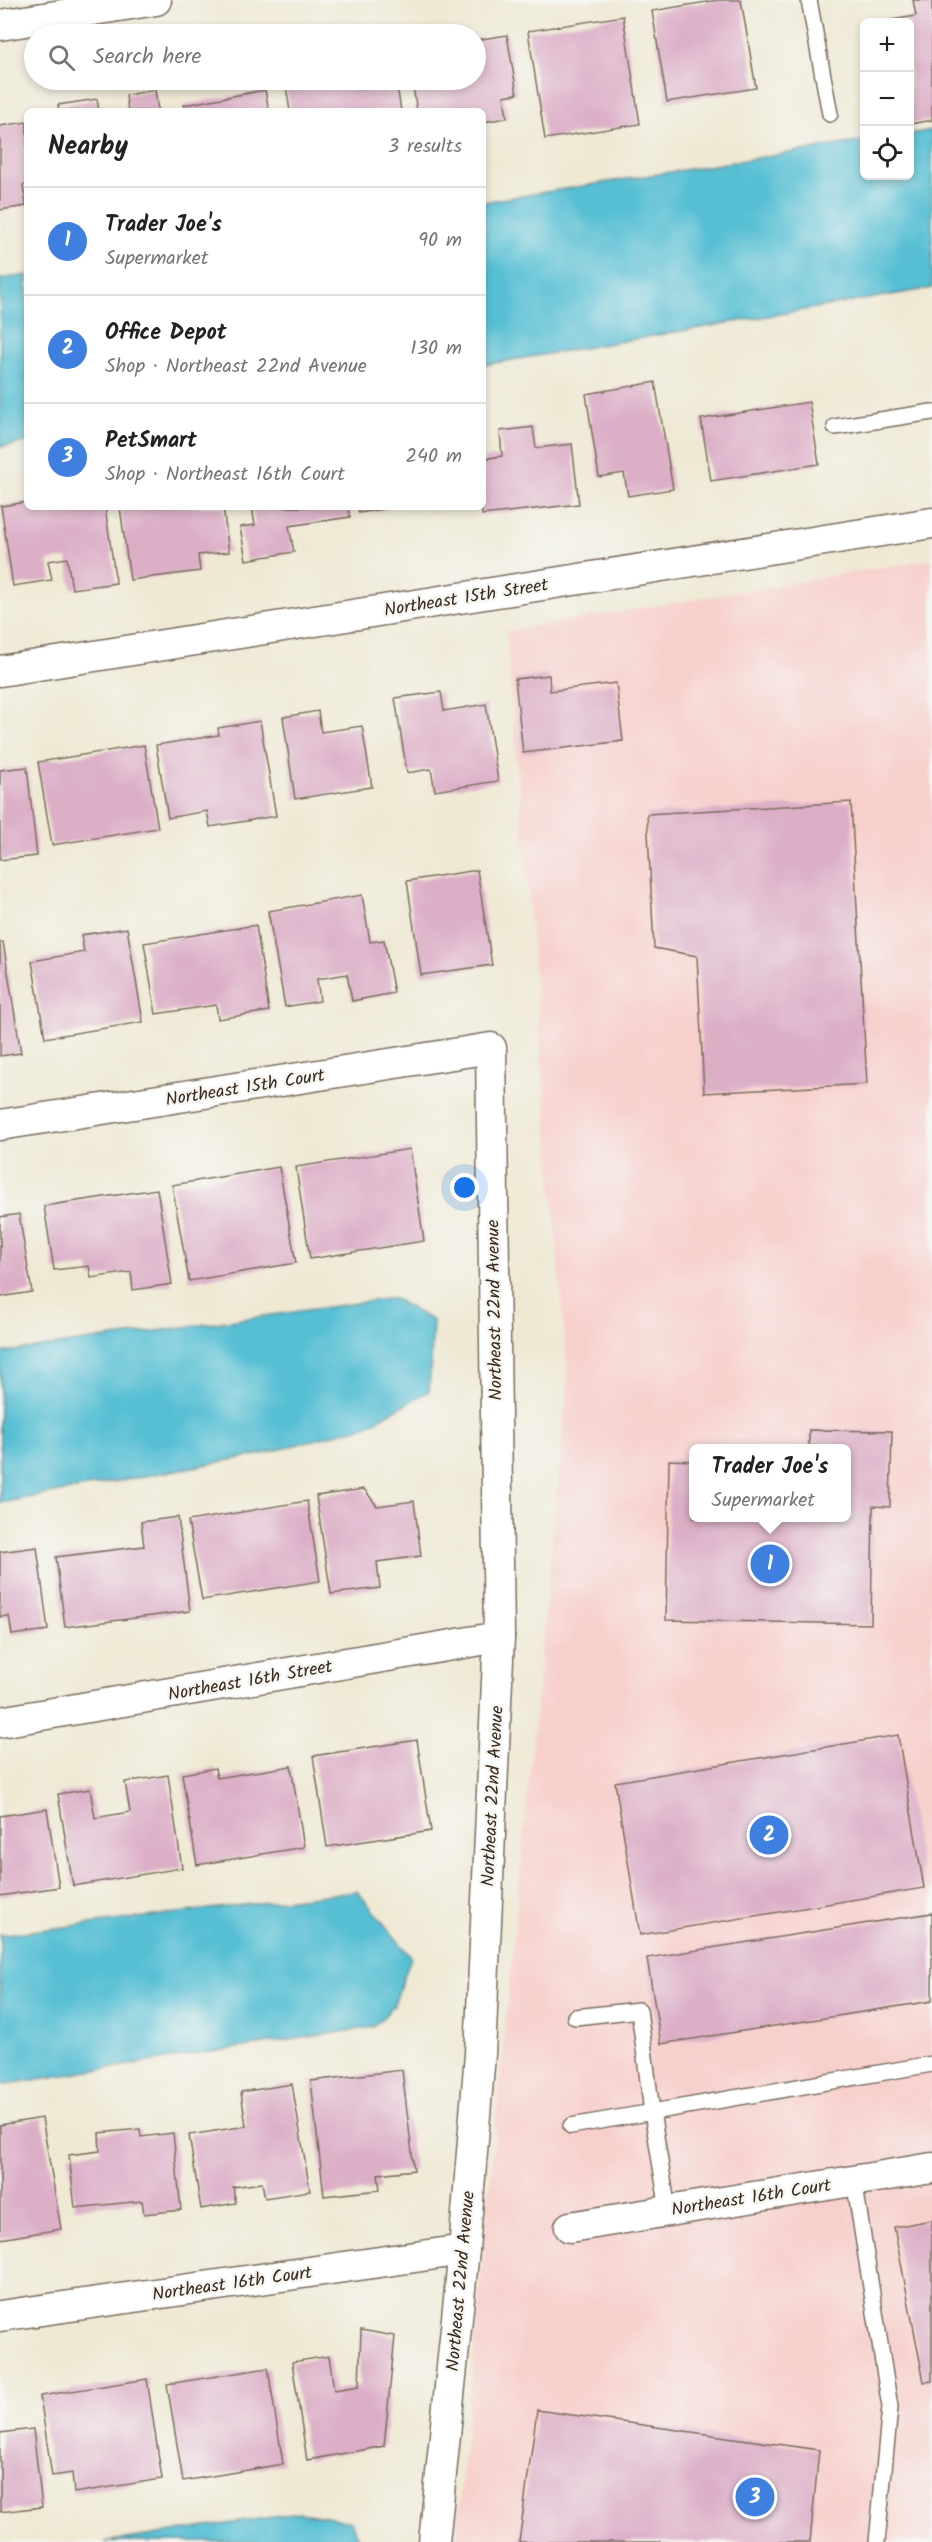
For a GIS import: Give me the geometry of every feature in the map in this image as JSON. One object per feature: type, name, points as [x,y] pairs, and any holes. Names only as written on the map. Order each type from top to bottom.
[{"type":"street","points":[[0,25],[90,5],[156,0]]},
{"type":"street","name":"Northeast 15th Street","points":[[0,671],[932,523]]},
{"type":"street","name":"Northeast 15th Court","points":[[0,1125],[490,1048]]},
{"type":"street","name":"Northeast 22nd Avenue","points":[[434,2542],[464,2250],[480,2054],[499,1637],[490,1048]]},
{"type":"street","name":"Northeast 16th Street","points":[[0,1722],[499,1637]]},
{"type":"street","name":"Northeast 16th Court","points":[[570,2227],[932,2168]]},
{"type":"street","name":"Northeast 16th Court","points":[[0,2316],[464,2250]]},
{"type":"lane","points":[[809,0],[830,114]]},
{"type":"lane","points":[[835,427],[932,412]]},
{"type":"lane","points":[[575,2017],[639,2010],[668,2210]]},
{"type":"lane","points":[[571,2126],[932,2064]]},
{"type":"lane","points":[[854,2180],[890,2407],[877,2542]]},
{"type":"shaded area","points":[[932,559],[932,2542],[455,2542],[568,1378],[506,631]]},
{"type":"water","points":[[932,130],[932,288],[486,364],[486,202],[860,142],[860,180],[914,180],[914,133]]},
{"type":"water","points":[[24,275],[24,443],[0,447],[0,279]]},
{"type":"water","points":[[393,1298],[433,1321],[429,1391],[368,1425],[263,1454],[0,1503],[0,1353]]},
{"type":"water","points":[[357,1891],[411,1957],[393,2007],[373,2027],[0,2085],[0,1935]]},
{"type":"water","points":[[300,2513],[351,2521],[359,2542],[105,2542]]},
{"type":"building","points":[[718,0],[741,0],[756,88],[667,102],[652,11]]},
{"type":"building","points":[[913,0],[932,0],[932,120],[914,123],[914,18],[904,18],[916,16]]},
{"type":"building","points":[[623,16],[640,124],[545,139],[528,31]]},
{"type":"building","points":[[507,35],[517,94],[504,96],[507,118],[486,122],[486,108],[417,108],[414,90],[486,90],[486,38]]},
{"type":"building","points":[[155,90],[158,108],[128,108],[126,95]]},
{"type":"building","points":[[265,90],[268,108],[185,108],[184,105]]},
{"type":"building","points":[[287,90],[398,90],[401,108],[290,108]]},
{"type":"building","points":[[97,99],[98,108],[58,108],[58,105]]},
{"type":"building","points":[[24,122],[24,206],[0,210],[0,126]]},
{"type":"building","points":[[655,382],[673,489],[628,496],[624,473],[599,477],[586,394]]},
{"type":"building","points":[[809,402],[819,464],[711,481],[701,419]]},
{"type":"building","points":[[533,427],[536,448],[572,444],[579,504],[482,515],[482,510],[486,510],[486,459],[502,456],[500,431]]},
{"type":"building","points":[[24,502],[24,510],[105,510],[116,583],[72,589],[67,558],[48,561],[52,580],[13,586],[1,506]]},
{"type":"building","points":[[120,510],[223,510],[229,552],[198,555],[200,571],[130,580]]},
{"type":"building","points":[[252,510],[349,510],[350,517],[289,526],[294,552],[246,560],[240,527],[255,525]]},
{"type":"building","points":[[358,510],[377,510],[359,513]]},
{"type":"building","points":[[549,675],[550,691],[616,683],[623,741],[523,753],[515,679]]},
{"type":"building","points":[[441,692],[444,711],[486,704],[498,781],[435,791],[431,769],[407,773],[395,698]]},
{"type":"building","points":[[318,711],[321,732],[362,726],[372,787],[295,799],[283,717]]},
{"type":"building","points":[[260,721],[276,816],[210,827],[207,811],[168,818],[156,745],[219,735],[218,728]]},
{"type":"building","points":[[144,745],[158,828],[52,845],[38,762]]},
{"type":"building","points":[[27,767],[37,856],[0,860],[0,770]]},
{"type":"building","points":[[851,802],[867,1084],[704,1093],[697,956],[654,948],[647,814]]},
{"type":"building","points":[[477,870],[492,965],[421,975],[407,881]]},
{"type":"building","points":[[362,895],[370,942],[384,940],[394,993],[352,1001],[347,974],[317,979],[320,1001],[285,1007],[268,911]]},
{"type":"building","points":[[256,925],[269,1011],[218,1019],[216,1005],[156,1014],[144,943]]},
{"type":"building","points":[[127,928],[143,1022],[45,1038],[32,961],[84,952],[81,935]]},
{"type":"building","points":[[0,942],[3,942],[21,1053],[0,1056]]},
{"type":"building","points":[[410,1149],[424,1241],[310,1259],[296,1167]]},
{"type":"building","points":[[279,1167],[296,1263],[189,1281],[172,1185]]},
{"type":"building","points":[[157,1189],[172,1284],[133,1290],[131,1272],[91,1278],[89,1266],[54,1270],[44,1206]]},
{"type":"building","points":[[19,1214],[32,1292],[0,1297],[0,1217]]},
{"type":"building","points":[[809,1430],[892,1431],[890,1507],[873,1506],[871,1624],[666,1620],[669,1460],[689,1461],[689,1522],[851,1522],[851,1444],[809,1444]]},
{"type":"building","points":[[364,1489],[377,1506],[414,1501],[421,1556],[377,1562],[380,1588],[331,1594],[316,1496]]},
{"type":"building","points":[[307,1501],[320,1581],[202,1600],[188,1521]]},
{"type":"building","points":[[178,1517],[190,1611],[65,1627],[56,1557],[144,1546],[141,1522]]},
{"type":"building","points":[[37,1547],[48,1630],[12,1635],[9,1616],[0,1617],[0,1552]]},
{"type":"building","points":[[898,1735],[924,1888],[640,1935],[615,1782]]},
{"type":"building","points":[[417,1740],[431,1831],[327,1847],[313,1756]]},
{"type":"building","points":[[291,1766],[304,1847],[197,1865],[182,1774],[215,1768],[217,1778]]},
{"type":"building","points":[[168,1775],[182,1868],[73,1886],[58,1794],[90,1789],[95,1818],[130,1812],[125,1782]]},
{"type":"building","points":[[47,1809],[59,1887],[0,1896],[0,1816]]},
{"type":"building","points":[[932,1913],[932,2001],[661,2044],[647,1958]]},
{"type":"building","points":[[402,2070],[414,2170],[378,2174],[380,2190],[324,2196],[311,2081]]},
{"type":"building","points":[[292,2084],[310,2191],[265,2198],[262,2183],[233,2187],[236,2203],[201,2209],[189,2135],[246,2126],[241,2092]]},
{"type":"building","points":[[42,2118],[61,2229],[0,2239],[0,2125]]},
{"type":"building","points":[[140,2129],[141,2137],[173,2133],[181,2210],[144,2214],[142,2201],[75,2208],[69,2155],[100,2151],[99,2133]]},
{"type":"building","points":[[932,2220],[932,2381],[924,2382],[894,2227]]},
{"type":"building","points":[[361,2330],[395,2336],[384,2446],[307,2460],[292,2362],[329,2356],[334,2390],[359,2386]]},
{"type":"building","points":[[268,2368],[283,2464],[183,2481],[167,2384]]},
{"type":"building","points":[[147,2379],[162,2479],[74,2493],[72,2473],[52,2476],[40,2396]]},
{"type":"building","points":[[537,2410],[819,2450],[810,2542],[519,2542]]},
{"type":"building","points":[[33,2429],[42,2507],[0,2512],[0,2433]]},
{"type":"place","name":"Trader Joe's","points":[[770,1564]]},
{"type":"place","name":"Office Depot","points":[[769,1835]]},
{"type":"place","name":"PetSmart","points":[[755,2497]]}]
